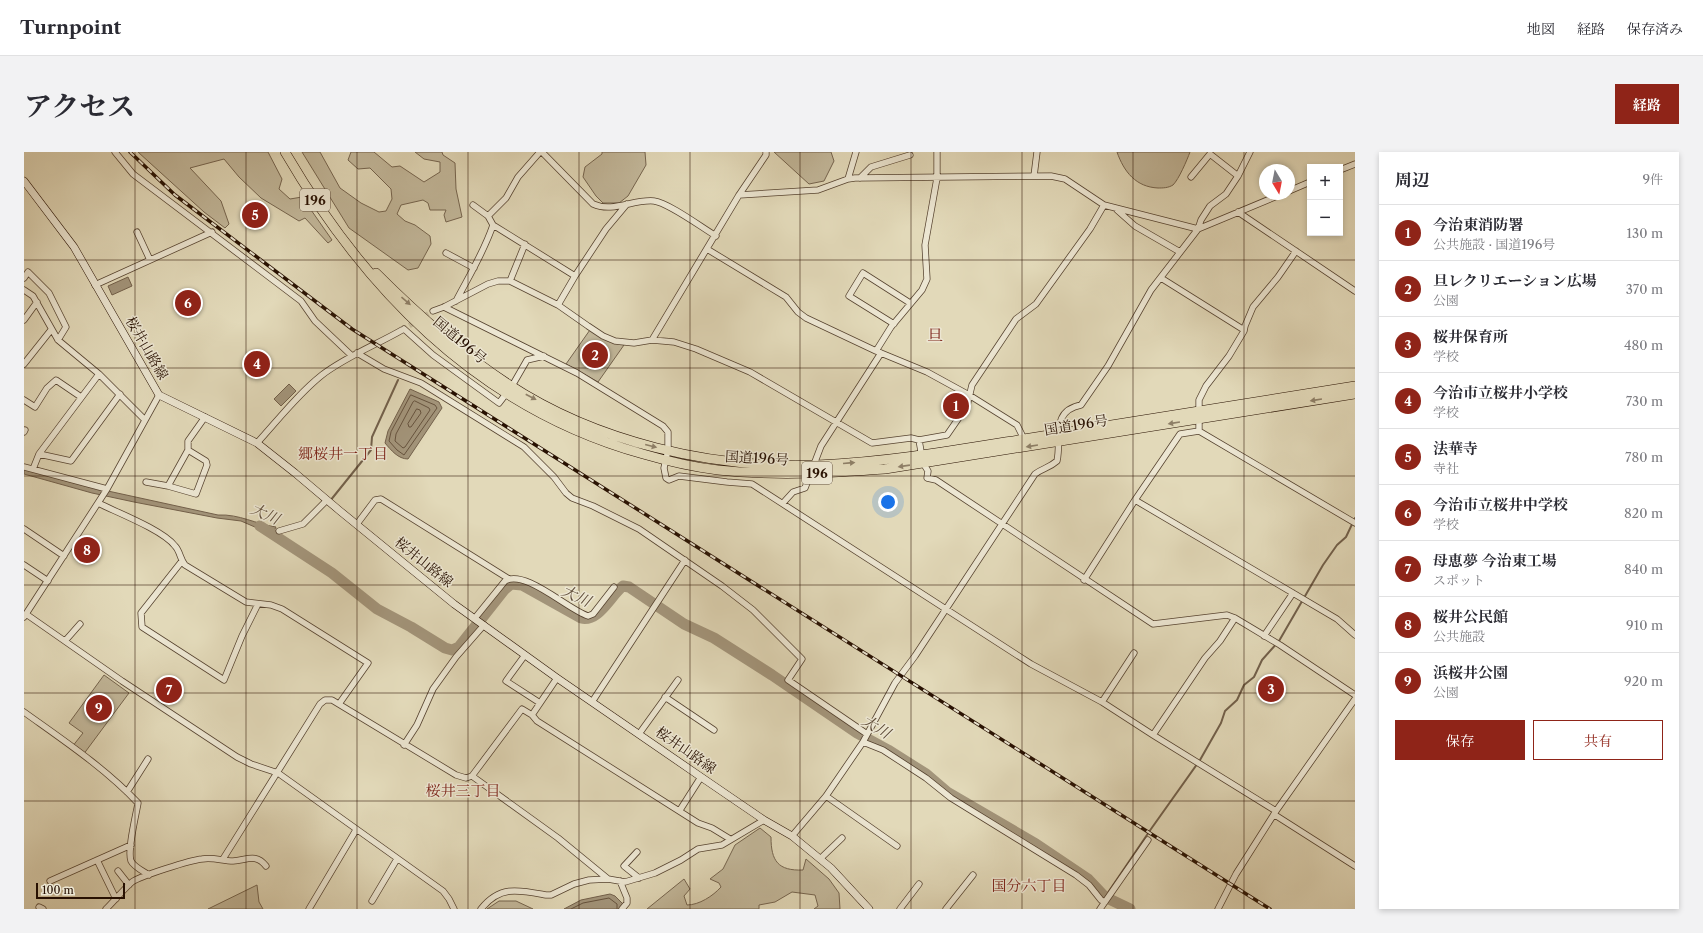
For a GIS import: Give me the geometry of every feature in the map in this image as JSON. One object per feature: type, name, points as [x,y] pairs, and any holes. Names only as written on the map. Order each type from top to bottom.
[{"type":"highway","name":"国道196号","points":[[285,152],[308,191],[348,245],[393,290],[448,339],[489,371],[509,390],[569,428],[620,447],[666,460],[716,470],[772,474],[923,459],[1199,415],[1355,386]]},
{"type":"highway","name":"国道196号","points":[[509,390],[603,431],[668,450],[740,463],[813,469]]},
{"type":"highway","name":"国道196号","points":[[1199,415],[1355,394]]},
{"type":"highway","name":"国道196号","points":[[923,459],[1024,439],[1058,438]]},
{"type":"main road","name":"桜井山路線","points":[[24,181],[67,238],[159,395],[205,416],[257,443],[454,604],[557,678],[764,820],[792,836],[821,858],[869,909]]},
{"type":"street","points":[[116,152],[133,174],[212,232],[301,301],[315,321],[355,354],[384,370],[421,383],[524,447],[554,477],[566,493],[572,498],[593,506],[639,530],[685,560],[753,610],[802,659],[788,680],[867,734]]},
{"type":"street","points":[[488,216],[506,198],[518,177],[541,152],[593,204],[601,208],[654,201],[666,205],[716,236]]},
{"type":"street","points":[[652,340],[716,236],[739,195],[766,155],[766,152]]},
{"type":"street","points":[[848,179],[856,152]]},
{"type":"street","points":[[783,503],[793,492],[805,488],[821,446],[894,324],[922,290],[927,279],[925,245],[937,178],[937,152]]},
{"type":"street","points":[[1034,176],[1036,152]]},
{"type":"street","points":[[792,836],[826,796],[863,742],[895,683],[915,656],[1035,474],[1040,470],[1048,468],[1057,461],[1060,421],[1064,413],[1072,407],[1081,405],[1108,366],[1151,290],[1198,229],[1201,220],[1210,206],[1226,194],[1238,176],[1250,152]]},
{"type":"street","points":[[1190,177],[1210,154],[1238,176]]},
{"type":"street","points":[[860,178],[871,167],[910,155]]},
{"type":"street","points":[[1343,169],[1355,164]]},
{"type":"street","points":[[739,195],[818,190],[848,179],[860,178],[1051,176],[1065,180],[1104,205],[1198,229],[1267,200]]},
{"type":"street","points":[[1295,188],[1307,183]]},
{"type":"street","points":[[558,305],[606,229],[627,204]]},
{"type":"street","points":[[473,205],[488,216],[493,225],[575,276]]},
{"type":"street","points":[[433,311],[444,307],[488,284],[510,280],[558,305],[603,336],[616,341],[634,343],[652,340],[674,342],[728,362],[750,372],[872,444],[912,438],[919,440],[947,435],[967,406],[972,385],[1016,320],[1036,304],[1090,229],[1104,205]]},
{"type":"street","points":[[1116,208],[1135,226],[1180,252]]},
{"type":"street","points":[[1238,212],[1355,290]]},
{"type":"street","points":[[456,301],[481,255],[493,225]]},
{"type":"street","points":[[137,232],[150,260]]},
{"type":"street","points":[[95,285],[212,232]]},
{"type":"street","points":[[510,280],[525,244]]},
{"type":"street","points":[[707,249],[786,297],[798,312],[806,318],[878,352],[927,372],[969,395],[1016,425],[1024,439]]},
{"type":"street","points":[[1200,431],[1199,400],[1206,386],[1229,356],[1244,330],[1254,307],[1278,278],[1296,251]]},
{"type":"street","points":[[446,253],[474,268]]},
{"type":"street","points":[[24,278],[28,272],[49,293],[66,327],[58,340]]},
{"type":"street","points":[[894,324],[849,296],[863,273],[910,303]]},
{"type":"street","points":[[1161,278],[1244,330]]},
{"type":"street","points":[[24,290],[33,296],[58,340],[99,374],[145,420]]},
{"type":"street","points":[[24,320],[37,302]]},
{"type":"street","points":[[444,307],[544,356],[598,385],[663,426],[668,432],[668,450],[664,475],[669,480],[679,476],[752,484],[1031,664],[1102,702],[1355,866]]},
{"type":"street","points":[[257,443],[322,375],[355,354],[403,329],[433,355],[499,403],[509,390],[526,360],[544,356]]},
{"type":"street","points":[[24,364],[52,330]]},
{"type":"street","points":[[33,469],[39,454],[99,374]]},
{"type":"street","points":[[24,400],[34,407],[47,388],[56,380],[81,397]]},
{"type":"street","points":[[39,454],[71,461],[120,394]]},
{"type":"street","points":[[159,395],[98,504],[25,615],[237,757],[251,764],[278,773],[443,891],[450,899],[454,909]]},
{"type":"street","points":[[168,486],[188,450],[188,441],[205,416]]},
{"type":"street","points":[[1084,580],[1135,500],[1180,434],[1200,431],[1355,523]]},
{"type":"street","points":[[919,440],[923,459],[928,471],[927,478],[936,480],[1084,580],[1153,624],[1227,615],[1235,618],[1264,636],[1355,695]]},
{"type":"street","points":[[146,482],[168,486],[196,494],[207,465],[206,461],[188,450]]},
{"type":"street","points":[[24,467],[107,489]]},
{"type":"street","points":[[357,524],[375,500],[381,499],[509,579],[525,580],[588,616],[593,614],[614,587]]},
{"type":"street","points":[[279,531],[304,524],[327,500]]},
{"type":"street","points":[[1135,500],[1337,619],[1355,635]]},
{"type":"street","points":[[98,504],[140,523],[169,540],[176,546],[185,565],[246,602],[271,605],[282,609],[368,663],[339,704]]},
{"type":"street","points":[[24,529],[64,556]]},
{"type":"street","points":[[592,702],[685,560]]},
{"type":"street","points":[[182,561],[141,613],[142,627],[224,680],[242,636],[258,604]]},
{"type":"street","points":[[24,565],[48,581]]},
{"type":"street","points":[[475,618],[505,581],[509,579]]},
{"type":"street","points":[[1264,636],[1293,593]]},
{"type":"street","points":[[1153,735],[1205,658],[1220,641],[1235,618]]},
{"type":"street","points":[[65,641],[80,624]]},
{"type":"street","points":[[404,745],[416,725],[433,689],[456,657],[484,625]]},
{"type":"street","points":[[1102,702],[1134,653]]},
{"type":"street","points":[[525,655],[506,681],[540,703]]},
{"type":"street","points":[[532,715],[557,678]]},
{"type":"street","points":[[639,734],[678,680]]},
{"type":"street","points":[[665,697],[714,730]]},
{"type":"street","points":[[1218,909],[1236,874],[1275,813],[1355,699]]},
{"type":"street","points":[[223,859],[320,704],[325,700],[332,700],[404,745],[456,775],[466,778],[472,776],[522,709],[532,715],[537,721],[698,822],[712,828],[730,840]]},
{"type":"street","points":[[24,712],[67,742],[138,803],[130,845],[131,860],[135,866],[148,875]]},
{"type":"street","points":[[863,742],[883,750],[926,778],[951,798],[1076,875],[1089,884],[1101,900],[1105,902]]},
{"type":"street","points":[[127,792],[148,760]]},
{"type":"street","points":[[472,776],[558,838],[608,879]]},
{"type":"street","points":[[680,810],[701,777]]},
{"type":"street","points":[[826,796],[897,846]]},
{"type":"street","points":[[481,909],[490,898],[502,892],[516,890],[546,896],[581,882],[608,879],[625,882],[655,873],[698,849],[722,845],[764,820]]},
{"type":"street","points":[[309,909],[356,830]]},
{"type":"street","points":[[821,858],[842,838]]},
{"type":"street","points":[[1100,909],[1148,840]]},
{"type":"street","points":[[50,881],[130,845]]},
{"type":"street","points":[[637,852],[624,866],[639,878]]},
{"type":"street","points":[[106,909],[133,882],[148,875],[202,859],[223,859],[232,861],[253,858],[262,860],[266,866]]},
{"type":"street","points":[[372,901],[397,858]]},
{"type":"street","points":[[97,860],[116,899]]},
{"type":"street","points":[[118,871],[129,885]]},
{"type":"street","points":[[946,909],[973,875]]},
{"type":"street","points":[[620,881],[627,898],[627,903],[622,909]]},
{"type":"street","points":[[900,909],[920,884]]},
{"type":"shaded area","points":[[138,152],[268,152],[282,179],[279,189],[290,199],[302,197],[332,240],[328,243],[305,218],[299,221],[261,198],[239,177],[224,159],[190,168],[221,201],[229,224],[225,228],[204,212]]},
{"type":"shaded area","points":[[302,152],[320,152],[340,188],[361,203],[379,212],[386,211],[392,199],[391,189],[370,168],[358,169],[348,160],[351,152],[374,152],[392,167],[400,166],[424,182],[440,172],[440,162],[424,159],[415,152],[442,152],[443,155],[455,163],[456,189],[462,217],[446,222],[444,215],[446,210],[430,210],[428,203],[423,200],[401,205],[397,214],[405,221],[415,225],[430,236],[431,244],[418,268],[408,270],[349,228]]},
{"type":"shaded area","points":[[602,152],[645,152],[646,165],[628,196],[619,203],[603,203],[596,196],[583,177],[585,167],[602,154]]},
{"type":"shaded area","points":[[774,152],[831,152],[834,161],[824,181],[809,184]]},
{"type":"shaded area","points":[[1117,152],[1190,152],[1173,185],[1158,188],[1143,185],[1132,177],[1123,166]]},
{"type":"shaded area","points":[[592,327],[613,342],[624,345],[598,382],[566,364]]},
{"type":"shaded area","points":[[104,675],[129,693],[83,755],[72,747],[83,733],[69,723]]},
{"type":"shaded area","points":[[760,828],[771,837],[772,852],[778,863],[782,866],[787,869],[803,870],[806,859],[829,879],[839,893],[840,909],[814,909],[818,906],[815,895],[792,892],[775,902],[759,905],[759,909],[647,909],[684,879],[690,889],[684,896],[687,905],[701,902],[710,897],[721,887],[719,883],[710,879],[723,869],[735,845]]},
{"type":"shaded area","points":[[257,885],[259,902],[263,909],[208,909]]},
{"type":"shaded area","points":[[499,901],[516,901],[533,909],[487,909]]},
{"type":"water","points":[[128,277],[132,286],[112,295],[108,286]]},
{"type":"water","points":[[289,384],[296,391],[281,406],[274,399]]},
{"type":"water","points":[[410,389],[439,402],[442,408],[408,459],[404,459],[392,451],[385,443],[388,431]]},
{"type":"water","points":[[24,469],[108,491],[218,515],[233,516],[276,527],[271,534],[241,521],[217,518],[92,493],[24,474]]},
{"type":"water","points":[[610,894],[615,896],[623,904],[620,909],[564,909],[581,900]]},
{"type":"waterway","points":[[330,501],[371,450],[372,437],[398,380]]},
{"type":"waterway","points":[[1105,897],[1200,760],[1221,723],[1225,711],[1237,700],[1244,685],[1254,677],[1262,660],[1279,641],[1323,565],[1337,545],[1346,537],[1355,518]]},
{"type":"waterway","name":"大川","points":[[260,526],[332,573],[377,609],[411,627],[445,648],[452,650],[459,647],[504,590],[511,584],[522,585],[581,618],[593,616],[604,607],[618,590],[623,586],[629,587],[684,624],[714,638],[772,675],[857,733],[888,750],[926,774],[947,792],[1036,844],[1088,879],[1105,897],[1130,909]]},
{"type":"tunnel","points":[[402,330],[433,311]]},
{"type":"railway","points":[[130,152],[175,195],[352,329],[1270,909]]},
{"type":"place","name":"法華寺","points":[[255,215]]},
{"type":"place","name":"今治市立桜井中学校","points":[[188,303]]},
{"type":"place","name":"旦レクリエーション広場","points":[[595,355]]},
{"type":"place","name":"今治市立桜井小学校","points":[[257,364]]},
{"type":"place","name":"今治東消防署","points":[[956,406]]},
{"type":"place","name":"桜井公民館","points":[[87,550]]},
{"type":"place","name":"桜井保育所","points":[[1271,689]]},
{"type":"place","name":"母恵夢 今治東工場","points":[[169,690]]},
{"type":"place","name":"浜桜井公園","points":[[99,708]]},
{"type":"district","name":"旦","points":[[935,335]]},
{"type":"district","name":"郷桜井一丁目","points":[[343,454]]},
{"type":"district","name":"桜井三丁目","points":[[463,791]]},
{"type":"district","name":"国分六丁目","points":[[1029,886]]}]
